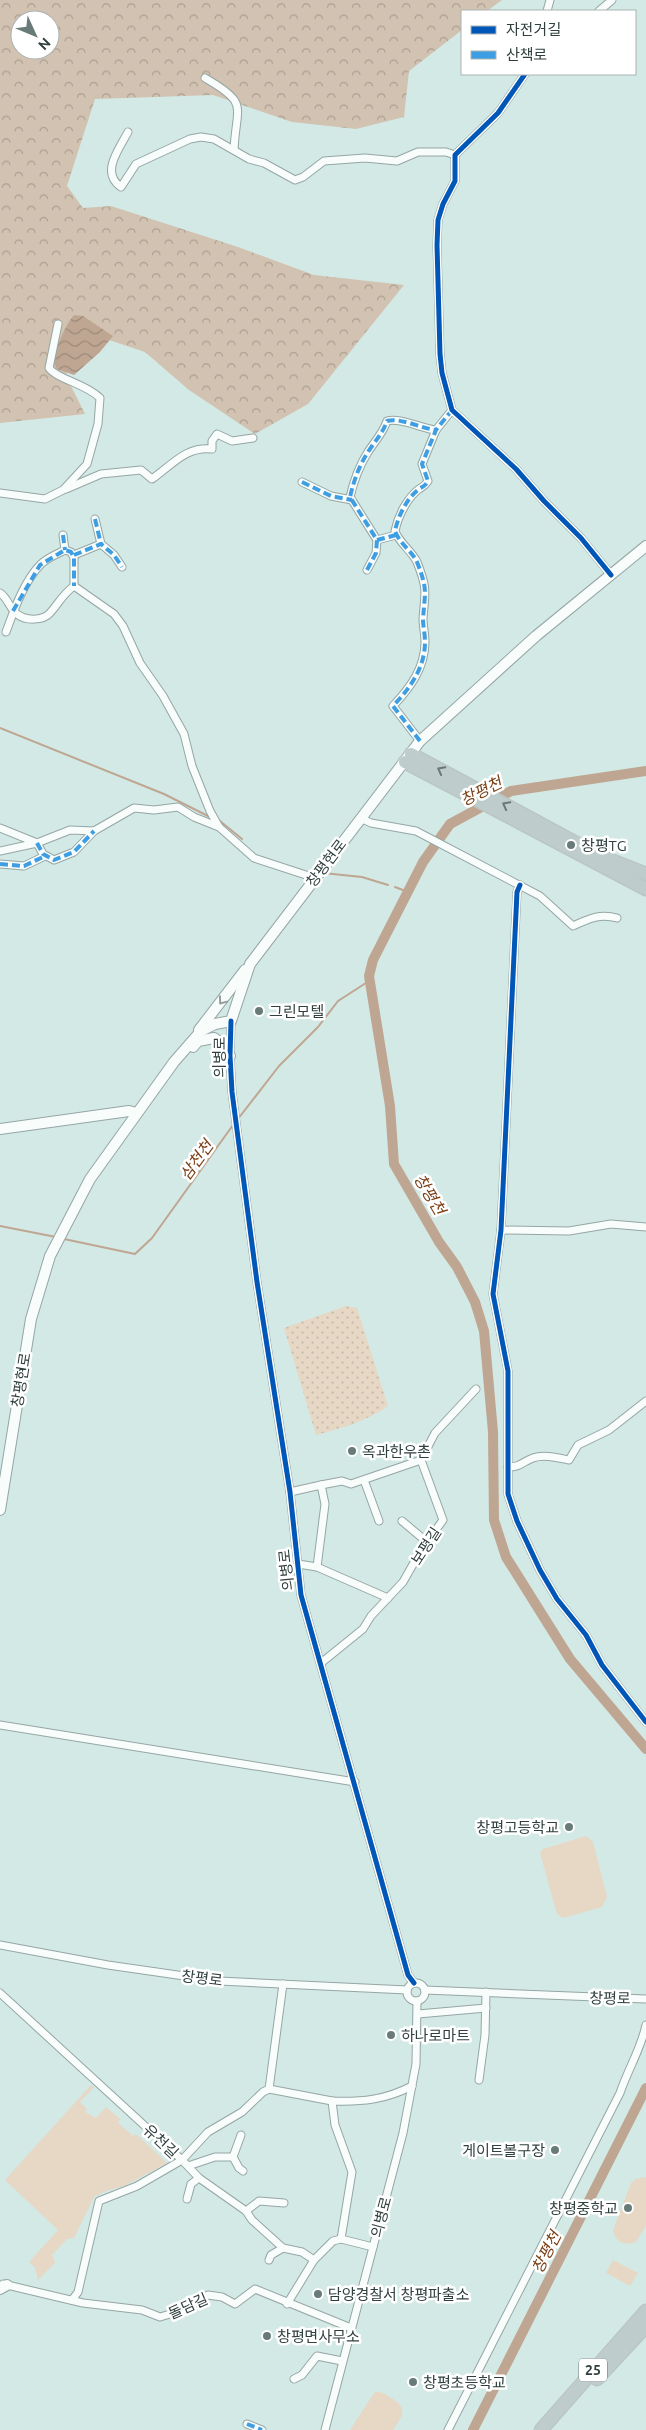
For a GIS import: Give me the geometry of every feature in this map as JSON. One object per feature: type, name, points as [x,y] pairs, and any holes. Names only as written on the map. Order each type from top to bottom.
[{"type":"highway","points":[[408,758],[471,786],[542,824],[646,889]]},
{"type":"highway","points":[[408,758],[458,791],[522,826],[646,881]]},
{"type":"highway","points":[[594,857],[646,874]]},
{"type":"highway","points":[[594,857],[646,899]]},
{"type":"highway","name":"25","points":[[541,2430],[646,2311]]},
{"type":"highway","name":"25","points":[[552,2430],[574,2403],[646,2326]]},
{"type":"main road","name":"창평현로","points":[[231,1022],[250,964],[420,741],[517,653],[646,546]]},
{"type":"main road","points":[[0,1130],[129,1111],[137,1113],[250,964]]},
{"type":"main road","points":[[193,1039],[201,1031],[216,1024],[231,1022]]},
{"type":"main road","points":[[165,1074],[178,1065],[198,1041],[214,1038],[223,1045],[230,1056]]},
{"type":"main road","name":"창평현로","points":[[0,1510],[31,1319],[51,1253],[90,1179],[137,1113]]},
{"type":"street","points":[[601,10],[612,0]]},
{"type":"street","points":[[524,75],[498,113],[455,155],[455,181],[443,204],[438,220],[437,245],[442,373],[452,410],[516,469],[544,501],[581,538],[611,575]]},
{"type":"street","points":[[205,78],[227,91],[236,99],[239,112],[234,150]]},
{"type":"street","points":[[128,132],[113,162],[110,173],[114,182],[122,187],[136,164],[190,139],[214,139],[295,180],[303,178],[324,161],[365,158],[397,161],[418,152],[446,152],[455,155]]},
{"type":"street","points":[[58,324],[49,368],[53,374],[92,390],[100,398],[98,424],[87,464],[63,490]]},
{"type":"street","points":[[420,741],[393,706],[413,682],[424,658],[426,642],[423,620],[427,597],[424,581],[414,556],[396,535],[398,519],[403,510],[419,489],[426,486],[428,481],[422,464],[436,430],[452,410]]},
{"type":"street","points":[[367,570],[376,553],[377,540],[373,530],[364,522],[350,496],[355,474],[383,432],[387,421],[405,422],[422,429],[436,430]]},
{"type":"street","points":[[0,493],[45,499],[101,474],[141,470],[152,479],[173,464],[183,453],[197,448],[212,449],[212,441],[217,434],[232,440],[253,438]]},
{"type":"street","points":[[302,482],[331,496],[352,500]]},
{"type":"street","points":[[95,519],[101,544],[114,555],[122,567]]},
{"type":"street","points":[[63,535],[65,550]]},
{"type":"street","points":[[377,540],[396,535]]},
{"type":"street","points":[[74,555],[101,544]]},
{"type":"street","points":[[65,550],[74,555]]},
{"type":"street","points":[[6,632],[13,611],[40,565],[65,550]]},
{"type":"street","points":[[0,593],[6,598],[13,611],[24,618],[41,617],[49,614],[58,600],[74,586],[74,555]]},
{"type":"street","points":[[74,586],[114,614],[123,626],[140,663],[163,696],[184,734],[192,766],[210,812],[219,827],[254,858],[314,878]]},
{"type":"street","points":[[0,828],[37,843],[44,856],[54,860],[65,857],[80,847],[94,831],[134,808],[154,810],[178,807],[194,817],[219,827]]},
{"type":"street","points":[[360,818],[370,823],[419,833],[540,896],[573,926],[588,918],[605,915],[617,918]]},
{"type":"street","points":[[0,852],[37,843],[70,830],[94,831]]},
{"type":"street","points":[[0,864],[24,866],[44,856]]},
{"type":"street","points":[[520,885],[517,892],[501,1230],[493,1294],[508,1371],[508,1494],[517,1521],[540,1570],[558,1599],[586,1634],[602,1665],[646,1722]]},
{"type":"street","name":"의병로","points":[[231,1022],[232,1092],[257,1282],[290,1492],[302,1595],[408,1975],[414,1983]]},
{"type":"street","points":[[501,1230],[569,1230],[611,1224],[646,1227]]},
{"type":"street","points":[[290,1492],[342,1481],[351,1484],[421,1460],[435,1433],[476,1388]]},
{"type":"street","points":[[508,1467],[519,1467],[534,1458],[547,1457],[569,1460],[578,1445],[609,1430],[646,1401]]},
{"type":"street","name":"보평길","points":[[321,1663],[363,1629],[403,1582],[427,1542],[443,1520],[421,1460]]},
{"type":"street","points":[[364,1480],[379,1522]]},
{"type":"street","points":[[317,1567],[325,1504],[322,1485]]},
{"type":"street","points":[[402,1520],[427,1542]]},
{"type":"street","points":[[298,1564],[317,1567],[388,1598]]},
{"type":"street","points":[[0,1725],[355,1782]]},
{"type":"street","name":"창평로","points":[[0,1945],[108,1965],[219,1981],[407,1990]]},
{"type":"street","points":[[414,1983],[420,1984],[425,1990],[424,1997],[417,2001],[408,1997],[407,1990],[414,1983]]},
{"type":"street","points":[[283,1984],[269,2089],[332,2101],[366,2102],[395,2095],[412,2086]]},
{"type":"street","name":"창평로","points":[[425,1990],[646,1999]]},
{"type":"street","points":[[479,2080],[486,1992]]},
{"type":"street","name":"유천길","points":[[0,1993],[182,2160],[208,2132],[237,2115],[269,2089]]},
{"type":"street","name":"의병로","points":[[325,2430],[403,2133],[416,2064],[417,2001]]},
{"type":"street","points":[[418,2014],[486,2008]]},
{"type":"street","points":[[448,2430],[620,2093],[628,2069],[640,2048],[646,2025]]},
{"type":"street","points":[[332,2101],[335,2125],[352,2172],[342,2239]]},
{"type":"street","points":[[241,2135],[233,2156],[239,2168],[244,2171]]},
{"type":"street","points":[[188,2166],[215,2157],[233,2156]]},
{"type":"street","points":[[2,2286],[72,2300],[78,2292],[99,2201],[136,2186],[182,2160],[199,2178],[246,2211],[252,2220],[283,2248],[302,2252],[314,2260]]},
{"type":"street","points":[[187,2198],[191,2184],[199,2178]]},
{"type":"street","points":[[246,2211],[259,2201],[284,2203]]},
{"type":"street","points":[[287,2304],[314,2260],[333,2241],[342,2239],[373,2247]]},
{"type":"street","points":[[269,2260],[271,2255],[283,2248]]},
{"type":"street","name":"돌담길","points":[[72,2300],[142,2310],[160,2317],[180,2311],[208,2295],[222,2297],[236,2304],[255,2289],[287,2304],[351,2328]]},
{"type":"street","points":[[294,2379],[302,2375],[317,2356],[342,2361]]},
{"type":"street","points":[[247,2424],[262,2430]]},
{"type":"shaded area","points":[[346,1306],[357,1308],[388,1406],[362,1420],[316,1435],[284,1328]]},
{"type":"shaded area","points":[[586,1836],[593,1842],[607,1897],[602,1907],[563,1918],[557,1914],[540,1853],[543,1849]]},
{"type":"shaded area","points":[[91,2085],[94,2087],[80,2102],[87,2109],[85,2112],[96,2118],[106,2107],[120,2119],[118,2123],[133,2136],[136,2134],[167,2163],[124,2186],[106,2191],[94,2197],[74,2238],[67,2239],[52,2255],[55,2263],[38,2280],[35,2267],[29,2262],[58,2230],[5,2180]]},
{"type":"shaded area","points":[[646,2178],[646,2225],[636,2242],[628,2244],[618,2241],[613,2230],[631,2183],[636,2179]]},
{"type":"shaded area","points":[[613,2260],[638,2273],[630,2286],[606,2273]]},
{"type":"shaded area","points":[[378,2392],[388,2395],[401,2406],[401,2418],[393,2430],[350,2430],[374,2393]]},
{"type":"green space","points":[[0,0],[502,0],[488,10],[461,10],[461,31],[409,71],[404,117],[356,129],[292,122],[213,95],[95,99],[67,186],[83,208],[111,206],[238,247],[314,275],[404,285],[308,404],[255,434],[189,390],[145,352],[76,329],[66,376],[85,414],[0,423]]},
{"type":"water","points":[[74,315],[83,316],[113,336],[100,352],[74,375],[57,369],[55,358],[56,350],[66,326]]},
{"type":"waterway","points":[[0,728],[164,794],[208,816]]},
{"type":"waterway","name":"창평천","points":[[646,771],[511,791],[450,824],[423,862],[373,960],[369,976],[390,1106],[394,1164],[439,1242],[457,1267],[475,1302],[484,1331],[493,1432],[494,1520],[506,1557],[570,1659],[646,1749]]},
{"type":"waterway","points":[[220,821],[242,839]]},
{"type":"waterway","points":[[323,873],[362,877],[388,885]]},
{"type":"waterway","points":[[395,887],[408,892]]},
{"type":"waterway","name":"삼천천","points":[[238,1119],[279,1066],[318,1027],[338,1001],[369,981]]},
{"type":"waterway","name":"삼천천","points":[[64,1239],[135,1254],[152,1238],[233,1125]]},
{"type":"waterway","name":"삼천천","points":[[0,1226],[56,1237]]},
{"type":"waterway","name":"창평천","points":[[473,2430],[646,2088]]},
{"type":"marked path","points":[[420,741],[393,706],[411,685],[422,660],[425,642],[423,579],[417,562],[395,531],[398,519],[407,502],[428,481],[422,464],[436,430],[452,410]]},
{"type":"marked path","points":[[367,570],[376,553],[377,540],[350,497],[362,463],[387,421],[405,422],[436,430]]},
{"type":"marked path","points":[[302,482],[331,496],[352,500]]},
{"type":"marked path","points":[[95,519],[101,544]]},
{"type":"marked path","points":[[63,535],[65,550]]},
{"type":"marked path","points":[[377,540],[396,535]]},
{"type":"marked path","points":[[74,555],[101,544],[114,555],[122,567]]},
{"type":"marked path","points":[[13,611],[40,565],[65,550],[71,552],[74,558],[74,586]]},
{"type":"marked path","points":[[37,843],[43,854],[54,860],[74,852],[94,831]]},
{"type":"marked path","points":[[0,864],[24,866],[45,856]]},
{"type":"marked path","points":[[247,2424],[262,2430]]},
{"type":"cycle path","points":[[524,75],[498,113],[455,155],[455,181],[443,204],[438,220],[437,245],[442,373],[452,410],[516,469],[544,501],[581,538],[611,575]]},
{"type":"cycle path","points":[[520,885],[517,892],[501,1230],[493,1294],[508,1371],[508,1494],[517,1521],[540,1570],[557,1599],[586,1635],[602,1665],[646,1722]]},
{"type":"cycle path","points":[[231,1021],[232,1092],[257,1282],[290,1492],[301,1595],[408,1975],[414,1983]]},
{"type":"place","name":"창평TG","points":[[571,845]]},
{"type":"place","name":"그린모텔","points":[[259,1011]]},
{"type":"place","name":"옥과한우촌","points":[[352,1451]]},
{"type":"place","name":"창평고등학교","points":[[569,1827]]},
{"type":"place","name":"하나로마트","points":[[391,2035]]},
{"type":"place","name":"게이트볼구장","points":[[555,2150]]},
{"type":"place","name":"창평중학교","points":[[628,2208]]},
{"type":"place","name":"담양경찰서 창평파출소","points":[[318,2294]]},
{"type":"place","name":"창평면사무소","points":[[267,2336]]},
{"type":"place","name":"창평초등학교","points":[[413,2382]]}]
